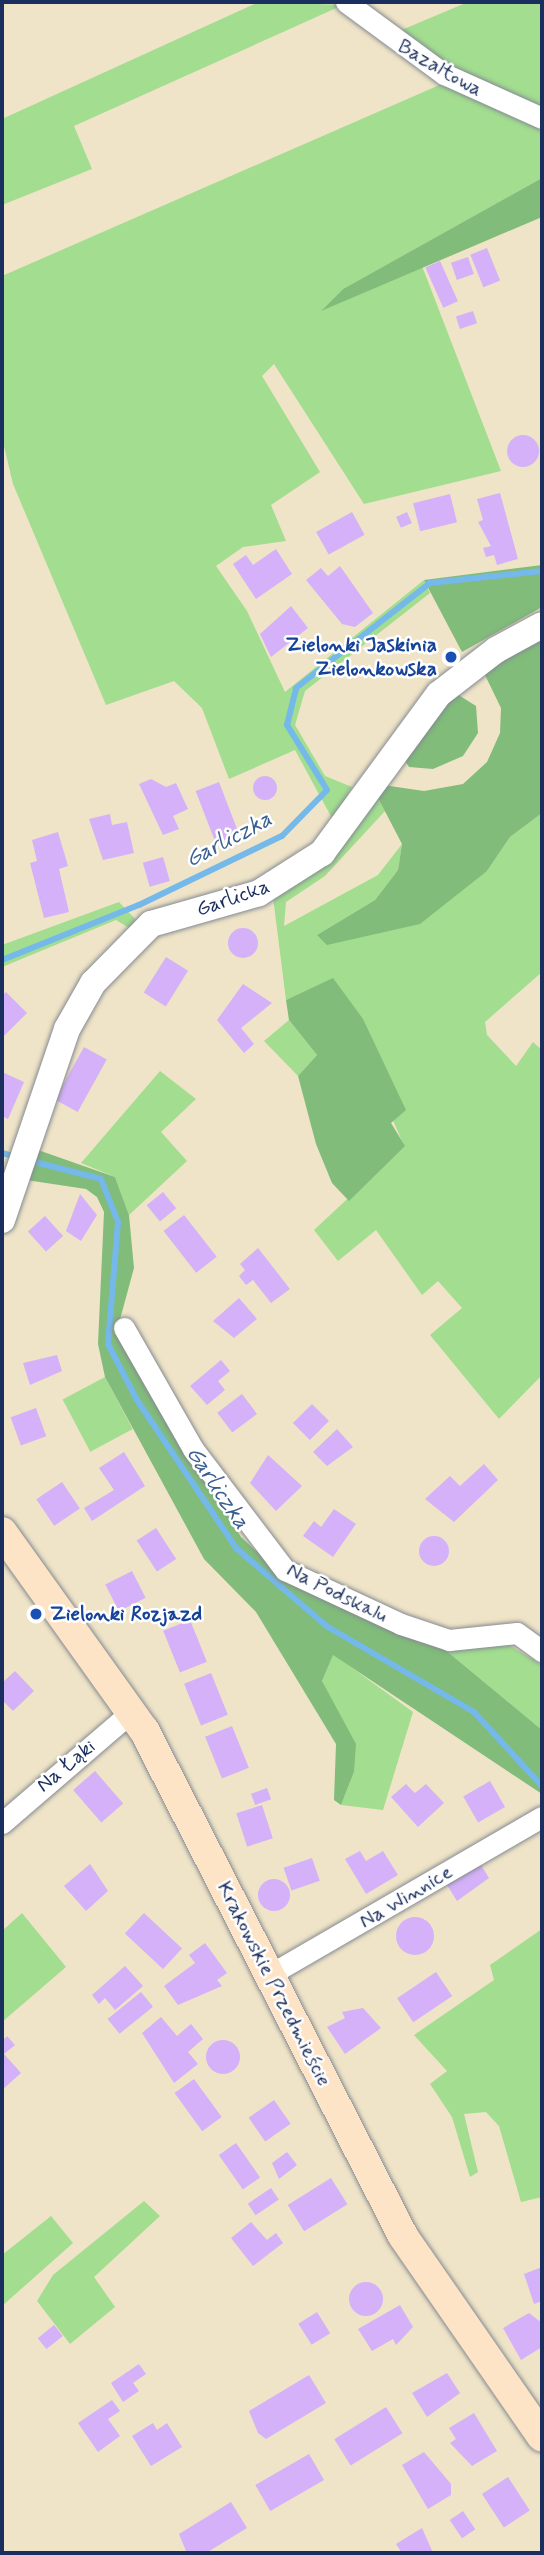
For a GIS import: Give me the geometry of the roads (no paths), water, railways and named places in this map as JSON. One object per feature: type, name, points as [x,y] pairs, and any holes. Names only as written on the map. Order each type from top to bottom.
[{"type":"main road","name":"Krakowskie Przedmieście","points":[[2,1532],[132,1711],[421,2268],[542,2437]]},
{"type":"street","name":"Bazaltowa","points":[[346,2],[444,74],[542,118]]},
{"type":"street","name":"Garlicka","points":[[2,1220],[67,1029],[93,983],[152,924],[260,893],[322,853],[429,705],[468,668],[542,625]]},
{"type":"street","name":"Na Podskalu","points":[[124,1328],[193,1449],[285,1570],[401,1625],[449,1640],[517,1633],[542,1651]]},
{"type":"street","name":"Na Łąki","points":[[2,1823],[132,1711]]},
{"type":"street","name":"Na Winnice","points":[[269,1975],[542,1817]]},
{"type":"waterway","name":"Garliczka","points":[[2,960],[139,905],[282,836],[327,790],[287,725],[296,688],[430,583],[542,571]]},
{"type":"waterway","name":"Garliczka","points":[[2,1153],[17,1157]]},
{"type":"waterway","name":"Garliczka","points":[[31,1161],[101,1179],[118,1222],[108,1344],[137,1400],[236,1548],[328,1627],[474,1712],[542,1786]]},
{"type":"place","name":"Zielonki Jaskinia Zielonkowska","points":[[451,657]]},
{"type":"place","name":"Zielonki Rozjazd","points":[[36,1614]]}]
